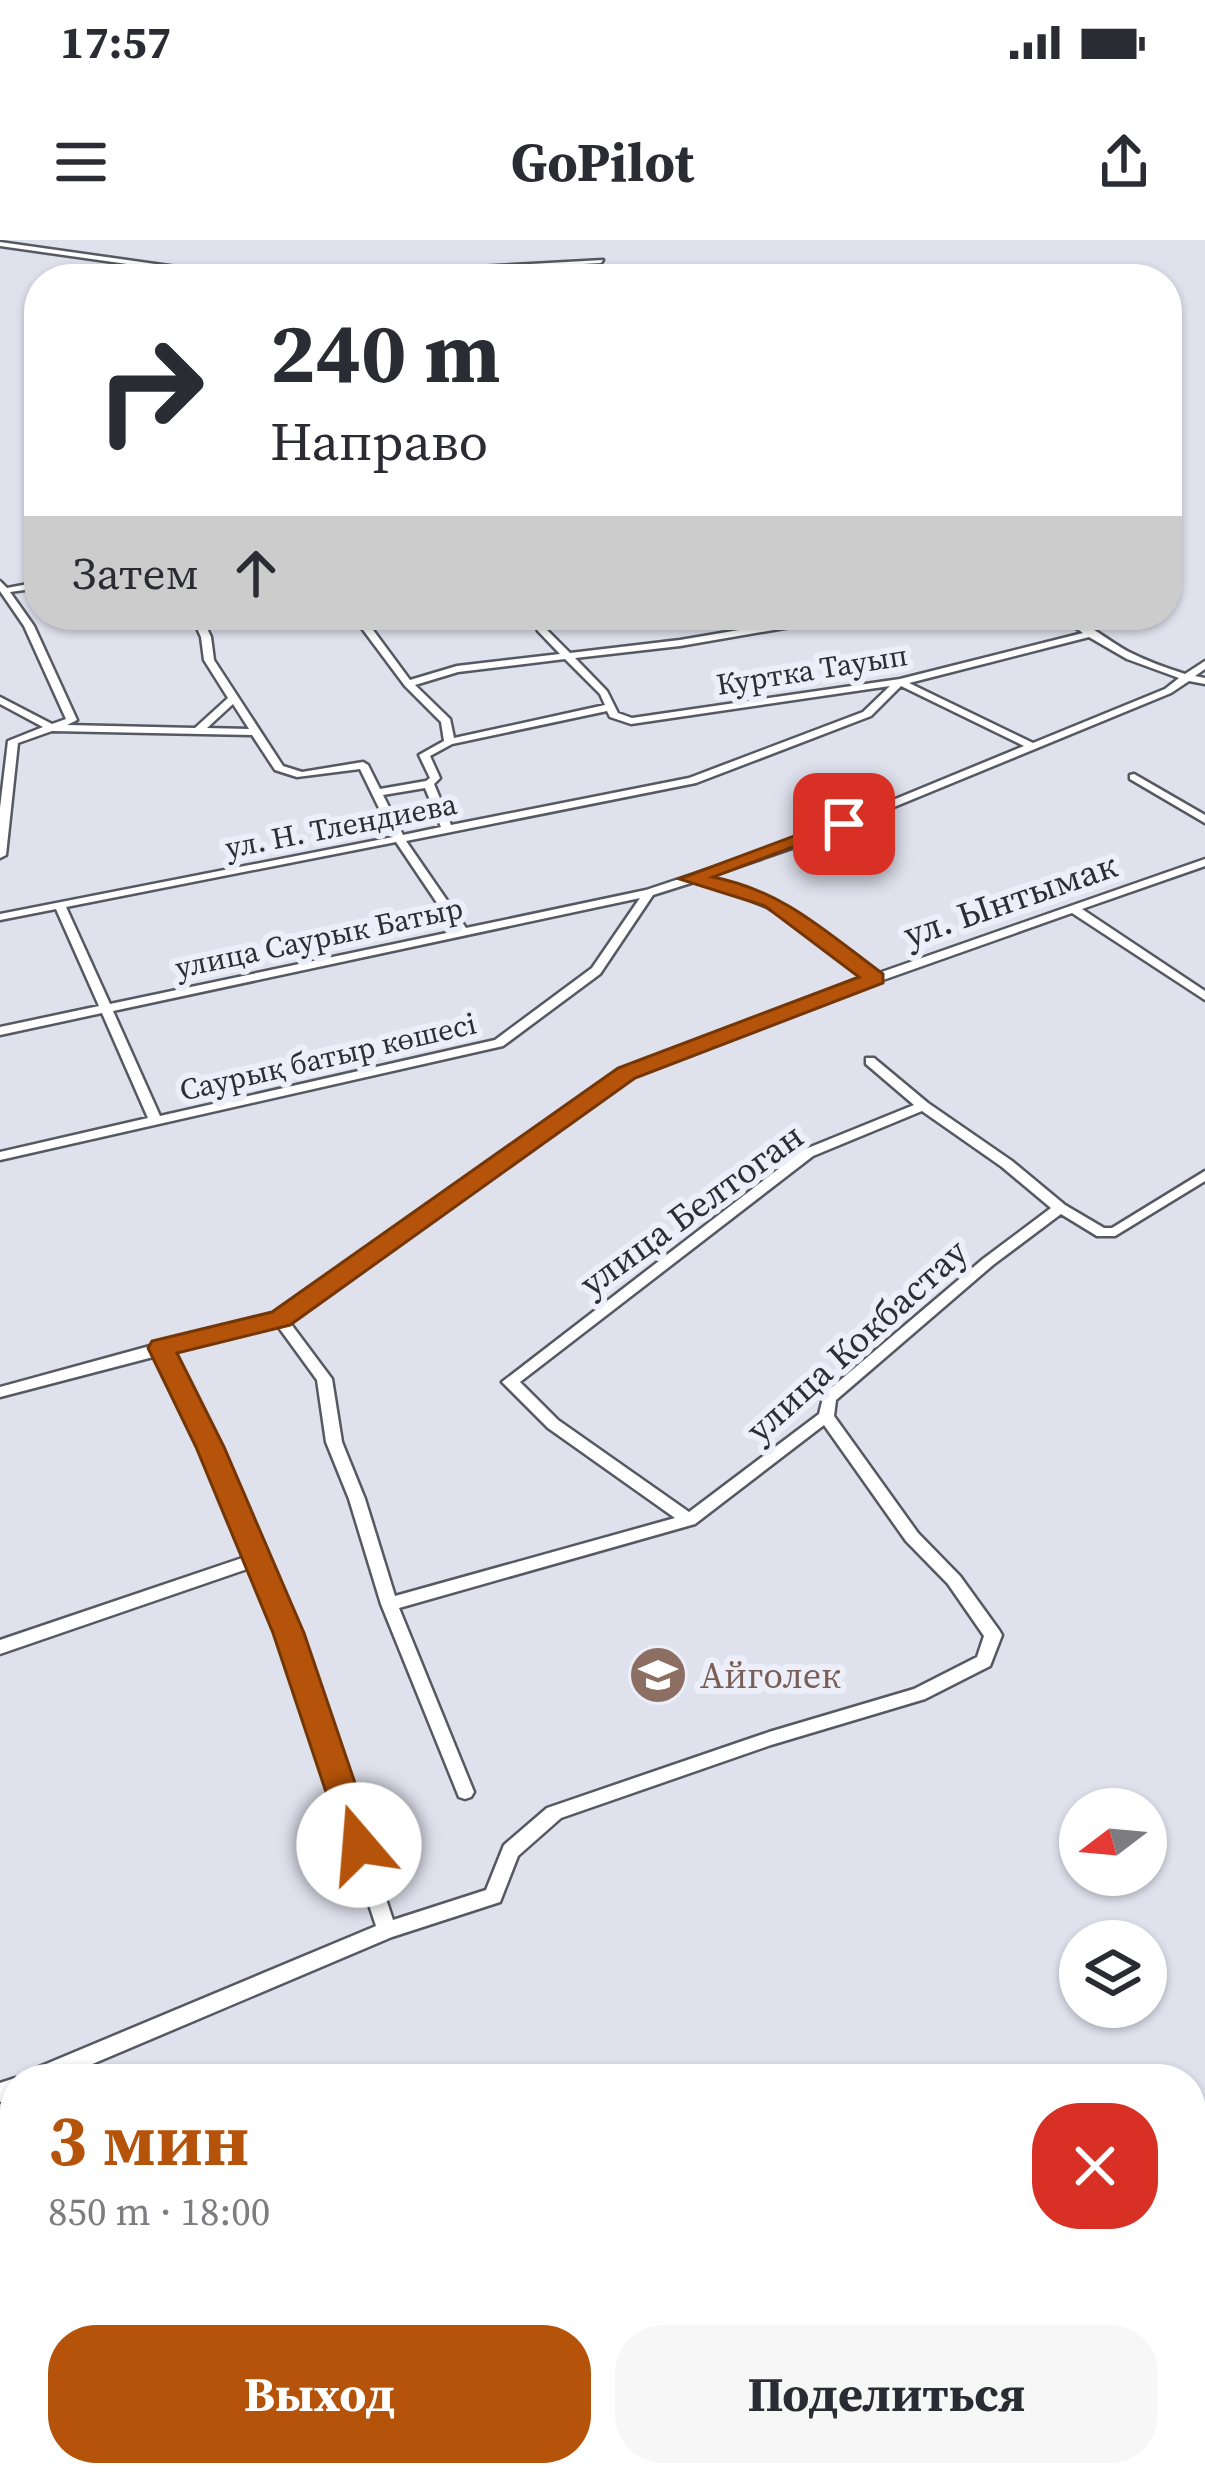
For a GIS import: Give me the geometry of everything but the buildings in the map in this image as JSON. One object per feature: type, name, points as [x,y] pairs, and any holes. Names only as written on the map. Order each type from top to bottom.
[{"type":"street","points":[[0,244],[142,264]]},
{"type":"street","points":[[546,264],[602,261]]},
{"type":"street","points":[[4,587],[24,624]]},
{"type":"street","points":[[0,854],[13,740],[72,720],[27,630]]},
{"type":"street","points":[[203,630],[208,660],[279,768],[290,774],[363,765],[400,840],[461,930]]},
{"type":"street","points":[[368,630],[408,684],[446,721],[449,742]]},
{"type":"street","points":[[378,793],[430,784],[435,778],[424,755],[449,742],[611,707],[571,655],[543,630]]},
{"type":"street","points":[[408,684],[457,670],[741,630]]},
{"type":"street","points":[[1084,630],[1135,662],[1205,681]]},
{"type":"street","name":"Куртка Тауып","points":[[611,707],[614,715],[631,721],[900,682],[1090,634]]},
{"type":"street","points":[[649,892],[800,842],[1168,691],[1205,664]]},
{"type":"street","points":[[900,682],[1032,746]]},
{"type":"street","name":"ул. Н. Тлендиева","points":[[0,917],[692,781],[867,714],[900,682]]},
{"type":"street","points":[[199,730],[235,697]]},
{"type":"street","points":[[0,700],[52,728],[256,733]]},
{"type":"street","points":[[1134,778],[1205,820]]},
{"type":"street","points":[[430,784],[448,830]]},
{"type":"street","name":"ул. Ынтымак","points":[[280,1319],[626,1073],[1205,862]]},
{"type":"street","points":[[689,879],[749,891],[772,902],[875,979]]},
{"type":"street","name":"улица Саурык Батыр","points":[[0,1031],[649,892]]},
{"type":"street","name":"Саурық батыр көшесі","points":[[0,1156],[500,1042],[596,971],[649,892]]},
{"type":"street","points":[[60,906],[156,1121]]},
{"type":"street","points":[[1074,908],[1205,996]]},
{"type":"street","points":[[870,1061],[1060,1208],[1102,1233],[1115,1232],[1205,1175]]},
{"type":"street","name":"улица Белтоган","points":[[689,1520],[574,1440],[510,1382],[808,1153],[923,1106]]},
{"type":"street","name":"улица Кокбастау","points":[[389,1604],[689,1520],[826,1415],[829,1398],[988,1262],[1060,1208]]},
{"type":"street","points":[[0,1392],[280,1319],[324,1379],[334,1442],[357,1498],[389,1604],[465,1792]]},
{"type":"street","points":[[161,1348],[289,1633],[387,1930]]},
{"type":"street","points":[[70,2064],[387,1930],[493,1896],[511,1851],[554,1813],[750,1745],[919,1694],[985,1661],[993,1635],[954,1580],[912,1537],[826,1415]]},
{"type":"street","points":[[0,1646],[257,1559]]},
{"type":"place","name":"Айголек","points":[[658,1675]]},
{"type":"route","points":[[359,1845],[289,1633],[210,1447],[161,1348],[280,1319],[626,1073],[875,979],[772,902],[749,891],[689,879],[844,824]]}]
